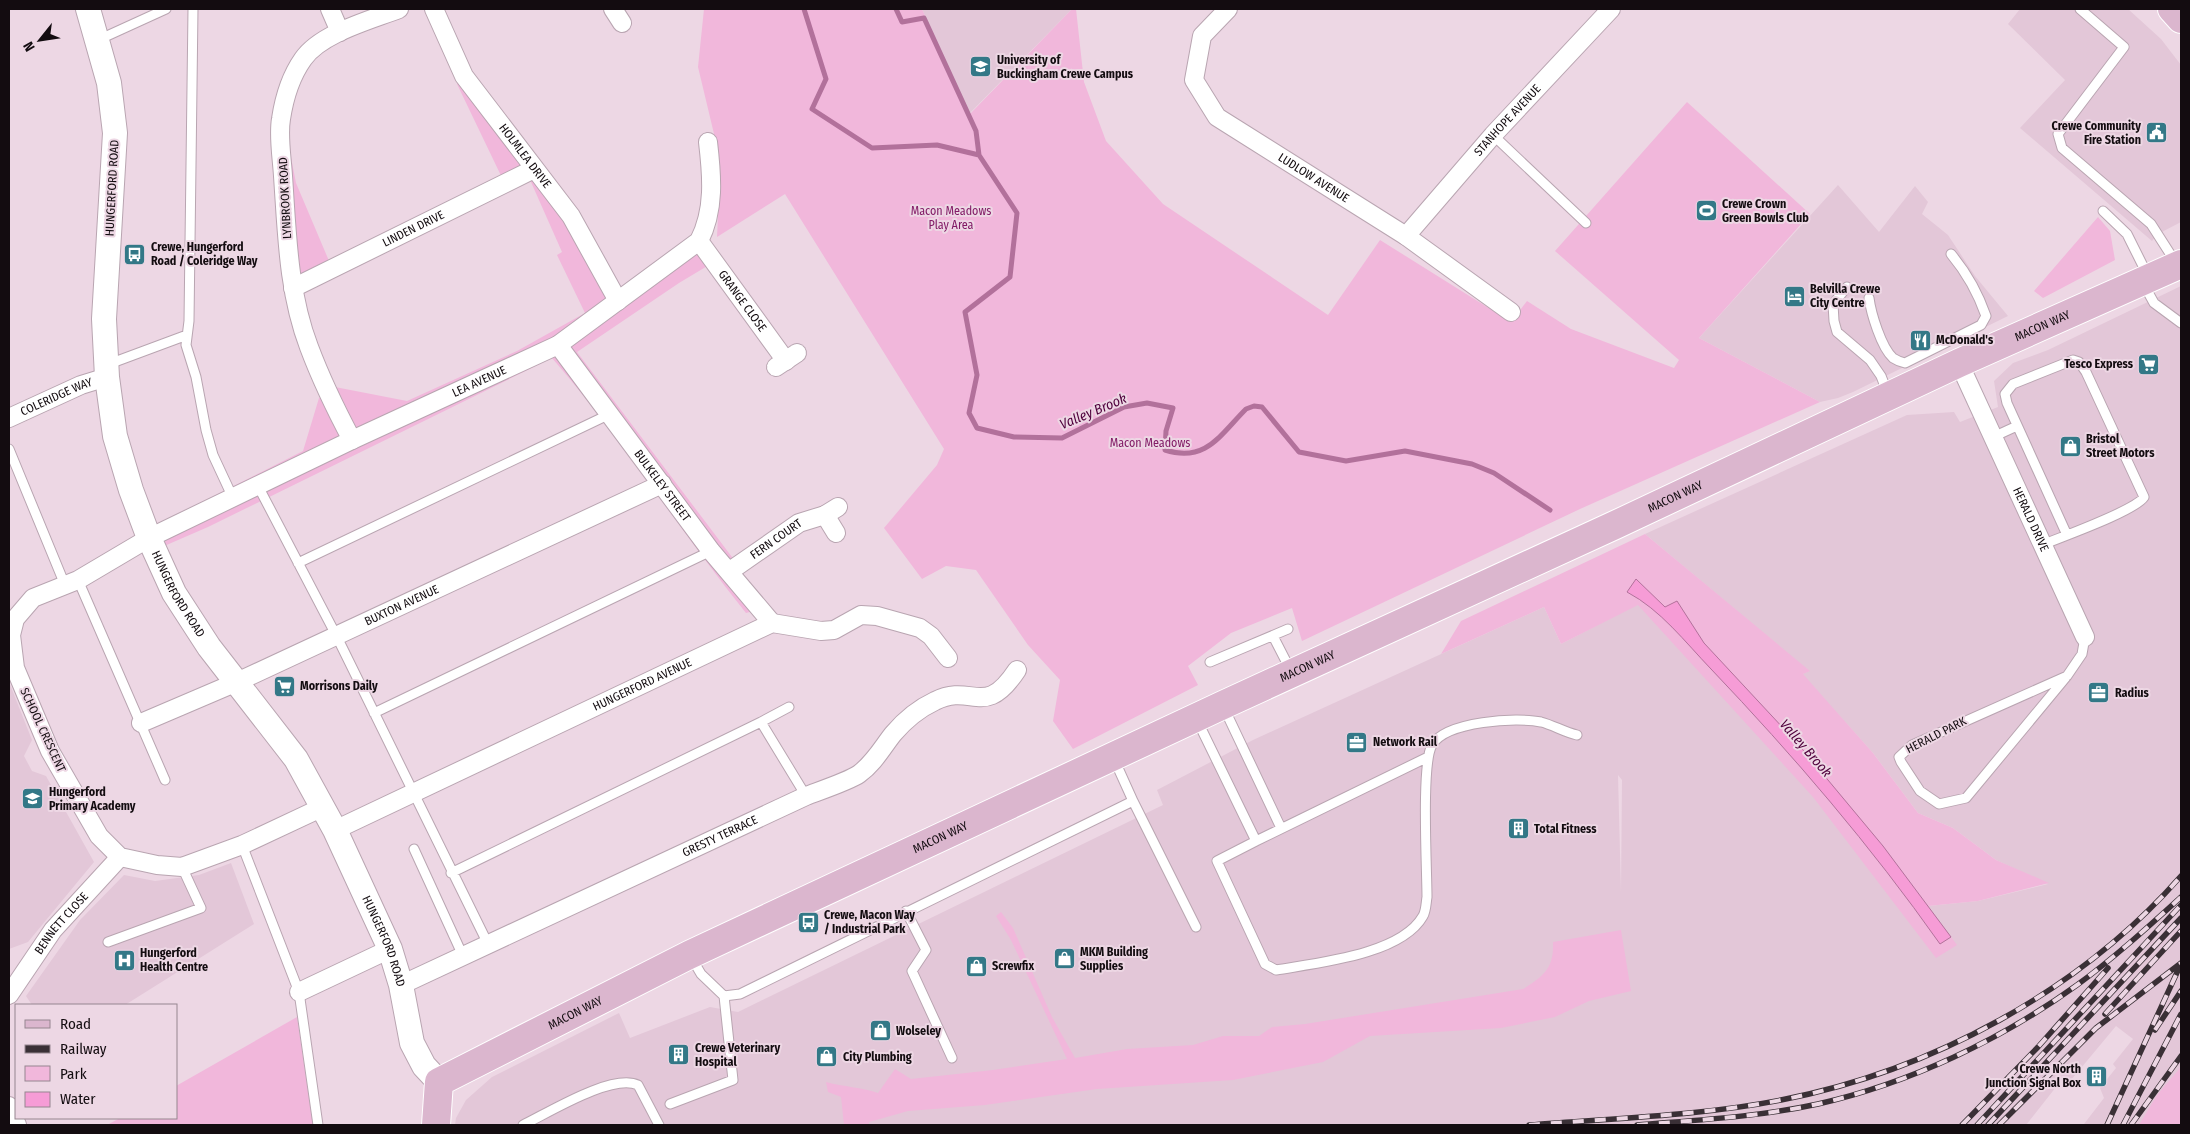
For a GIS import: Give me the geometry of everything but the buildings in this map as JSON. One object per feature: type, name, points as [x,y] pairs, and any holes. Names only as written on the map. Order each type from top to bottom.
[{"type":"main road","points":[[2172,9],[2181,19]]},
{"type":"main road","name":"MACON WAY","points":[[439,1082],[690,955],[1113,756],[1593,536],[1959,363],[2179,265]]},
{"type":"main road","points":[[436,1125],[439,1082]]},
{"type":"street","name":"HUNGERFORD ROAD","points":[[88,9],[109,83],[115,132],[104,319],[106,371],[115,436],[149,538],[174,593],[209,647],[296,759],[335,830],[390,949],[400,985],[412,1043],[424,1066],[439,1082]]},
{"type":"street","points":[[330,9],[340,32]]},
{"type":"street","name":"LYNBROOK ROAD","points":[[352,440],[333,404],[309,346],[293,288],[288,254],[280,120],[288,89],[303,59],[315,46],[340,32],[399,9]]},
{"type":"street","name":"HOLMLEA DRIVE","points":[[434,9],[464,76],[571,216],[618,301]]},
{"type":"street","name":"LUDLOW AVENUE","points":[[1228,9],[1202,36],[1194,80],[1217,117],[1406,236],[1511,312]]},
{"type":"street","name":"STANHOPE AVENUE","points":[[1406,236],[1493,135],[1612,9]]},
{"type":"street","points":[[699,241],[708,225],[712,183],[708,142]]},
{"type":"street","name":"LINDEN DRIVE","points":[[293,288],[534,169]]},
{"type":"street","name":"LEA AVENUE","points":[[149,538],[352,440],[558,345],[699,241]]},
{"type":"street","name":"GRANGE CLOSE","points":[[699,241],[786,361]]},
{"type":"street","name":"BULKELEY STREET","points":[[558,345],[711,551],[730,571],[772,623]]},
{"type":"street","name":"HERALD DRIVE","points":[[1959,363],[2085,637]]},
{"type":"street","name":"COLERIDGE WAY","points":[[9,418],[81,385],[106,371]]},
{"type":"street","name":"BUXTON AVENUE","points":[[141,723],[237,682],[662,484]]},
{"type":"street","name":"FERN COURT","points":[[730,571],[799,523],[832,511],[836,533]]},
{"type":"street","name":"SCHOOL CRESCENT","points":[[120,857],[99,836],[54,758],[15,668],[11,651],[11,635],[15,619],[33,598],[72,582],[149,538]]},
{"type":"street","points":[[772,623],[821,631],[834,630],[861,615],[877,616],[920,628],[931,636],[948,658]]},
{"type":"street","name":"HUNGERFORD AVENUE","points":[[335,830],[772,623]]},
{"type":"street","name":"GRESTY TERRACE","points":[[400,985],[806,796],[857,775],[874,761],[895,732],[914,715],[935,701],[955,694],[976,698],[992,696],[1006,687],[1017,670]]},
{"type":"street","points":[[120,857],[157,865],[182,867],[242,845],[323,808]]},
{"type":"street","name":"BENNETT CLOSE","points":[[9,995],[53,930],[120,857]]},
{"type":"street","points":[[299,992],[390,949]]},
{"type":"street","points":[[9,1106],[17,1125]]},
{"type":"lane","points":[[98,40],[166,9]]},
{"type":"lane","points":[[193,9],[186,345],[196,377],[206,430],[213,455],[232,498]]},
{"type":"lane","points":[[2080,9],[2124,47],[2058,134],[2062,148],[2151,224],[2179,265]]},
{"type":"lane","points":[[1493,135],[1586,223]]},
{"type":"lane","points":[[2103,211],[2127,234],[2154,303],[2181,324]]},
{"type":"lane","points":[[1869,298],[1870,310],[1883,340],[1894,359],[1905,363],[1981,325],[1986,316],[1981,301],[1951,254]]},
{"type":"lane","points":[[1847,287],[1833,304],[1837,332],[1870,360],[1881,376],[1890,396]]},
{"type":"lane","points":[[106,371],[187,335]]},
{"type":"lane","points":[[2042,545],[2066,535],[2140,503],[2144,497],[2083,366],[2073,360],[2008,387],[2005,394],[2007,403],[2066,535]]},
{"type":"lane","points":[[298,563],[610,414]]},
{"type":"lane","points":[[1993,438],[2017,426]]},
{"type":"lane","points":[[9,449],[141,723],[166,780]]},
{"type":"lane","points":[[258,486],[336,635],[451,873],[488,944]]},
{"type":"lane","points":[[374,714],[711,551]]},
{"type":"lane","points":[[1210,662],[1288,629]]},
{"type":"lane","points":[[1273,636],[1292,673]]},
{"type":"lane","name":"HERALD DRIVE","points":[[2067,676],[2082,654],[2085,637]]},
{"type":"lane","name":"HERALD PARK","points":[[2067,676],[1966,798],[1939,804],[1920,791],[1901,762],[1899,757],[1912,745],[2067,676]]},
{"type":"lane","points":[[1223,705],[1281,828]]},
{"type":"lane","points":[[451,873],[789,707]]},
{"type":"lane","points":[[1196,718],[1256,841]]},
{"type":"lane","points":[[761,722],[806,796]]},
{"type":"lane","points":[[1428,757],[1217,861],[1265,964],[1276,970],[1361,954],[1382,947],[1416,925],[1424,914],[1428,897],[1428,757],[1432,745],[1444,733],[1489,722],[1540,722],[1577,735]]},
{"type":"lane","points":[[1113,756],[1196,927]]},
{"type":"lane","points":[[724,996],[740,994],[1134,801]]},
{"type":"lane","points":[[242,845],[299,992],[318,1125]]},
{"type":"lane","points":[[414,849],[463,956]]},
{"type":"lane","points":[[108,942],[201,908],[182,867]]},
{"type":"lane","points":[[906,912],[926,950],[912,972],[952,1058]]},
{"type":"lane","points":[[670,1104],[733,1080],[724,996],[700,974],[690,955]]},
{"type":"lane","points":[[523,1125],[610,1084],[631,1082],[638,1085],[659,1125]]},
{"type":"shaded area","name":"University of Buckingham Crewe Campus","points":[[922,9],[1072,9],[968,115]]},
{"type":"shaded area","points":[[2020,9],[2128,9],[2161,39],[2181,65],[2181,222],[2158,234],[2152,241],[2020,128],[2065,80],[2008,24]]},
{"type":"shaded area","points":[[1838,185],[1879,232],[1915,186],[1928,202],[1922,214],[1948,235],[1975,276],[2008,316],[1853,392],[1820,402],[1699,338]]},
{"type":"shaded area","points":[[2181,286],[2181,1125],[2084,1124],[2104,1098],[2100,1088],[2116,1068],[2113,1064],[2133,1039],[2116,1026],[2071,1080],[2060,1082],[2026,1125],[455,1125],[456,1118],[466,1100],[492,1077],[619,1013],[630,1038],[710,1007],[738,1012],[1163,805],[1157,790],[1253,740],[1544,607],[1561,644],[1638,604],[1928,906],[1978,901],[2048,884],[1996,860],[1953,828],[1918,813],[1873,753],[1802,674],[1809,671],[1645,534],[1907,415],[1954,412],[1960,422],[1998,407],[1994,381],[2013,363],[2048,350]],"holes":[[[1618,775],[1622,780],[1621,892]]]},
{"type":"shaded area","name":"Hungerford Primary Academy","points":[[9,682],[32,740],[24,756],[32,771],[46,776],[94,862],[28,942],[9,949]]},
{"type":"shaded area","name":"Hungerford Health Centre","points":[[231,863],[254,924],[127,1004],[31,1004],[26,996],[80,920],[124,875],[155,881],[199,875]]},
{"type":"green space","name":"Macon Meadows","points":[[704,9],[922,9],[969,115],[1072,9],[1076,9],[1084,82],[1106,141],[1163,204],[1328,315],[1380,240],[1511,322],[1527,301],[1571,329],[1674,368],[1679,360],[1555,251],[1687,102],[1810,214],[1699,338],[1820,402],[1580,509],[1302,641],[1292,608],[1231,633],[1188,666],[1198,685],[1073,749],[1053,721],[1060,680],[1028,645],[976,570],[946,566],[922,579],[884,528],[937,465],[944,449],[785,194],[717,237],[720,174],[715,138],[698,67]]},
{"type":"green space","points":[[464,76],[534,169],[618,301],[699,241],[714,262],[679,283],[577,352],[738,565],[730,571],[761,609],[746,613],[602,420],[552,358],[208,527],[155,550],[146,530],[303,451],[319,398],[335,387],[407,401],[517,351],[585,313],[557,255],[562,252],[527,173],[505,184],[457,84]]},
{"type":"green space","points":[[287,137],[296,183],[332,268],[293,288]]},
{"type":"green space","points":[[2098,217],[2110,231],[2115,260],[2043,298],[2034,291]]},
{"type":"green space","points":[[1645,534],[1810,671],[1803,674],[1873,753],[1918,813],[1953,828],[1996,860],[2049,883],[1978,901],[1928,906],[1957,945],[1936,958],[1813,797],[1638,605],[1561,644],[1544,607],[1441,654],[1461,621]]},
{"type":"green space","points":[[1001,912],[1013,928],[1052,1017],[1075,1058],[1127,1049],[1193,1045],[1223,1036],[1259,1036],[1272,1027],[1305,1024],[1523,989],[1537,980],[1546,970],[1552,958],[1553,942],[1621,930],[1631,991],[1589,1001],[1555,1017],[1501,1028],[1370,1036],[1323,1062],[1233,1080],[1097,1089],[985,1105],[908,1111],[869,1122],[869,1125],[844,1125],[841,1097],[828,1092],[826,1082],[878,1093],[895,1069],[911,1079],[993,1070],[1067,1059],[1011,940],[996,916]]},
{"type":"green space","points":[[297,1017],[313,1125],[107,1125],[118,1119],[178,1119],[178,1085]]},
{"type":"green space","points":[[2181,1067],[2181,1125],[2139,1125],[2157,1095]]},
{"type":"water","points":[[1636,579],[1665,607],[1677,601],[1704,643],[1798,744],[1883,846],[1951,937],[1940,944],[1859,837],[1772,734],[1662,617],[1627,592]]},
{"type":"waterway","points":[[804,9],[826,79],[812,109],[872,148],[937,145],[979,155]]},
{"type":"waterway","name":"Valley Brook","points":[[896,9],[902,22],[924,18],[976,131],[979,155],[1017,213],[1010,277],[965,312],[977,375],[969,413],[977,428],[1014,437],[1062,438],[1124,407],[1147,403],[1173,408],[1166,431],[1165,450],[1191,453],[1202,450],[1220,437],[1246,409],[1254,406],[1262,407],[1299,452],[1346,461],[1405,451],[1472,464],[1494,473],[1550,510]]},
{"type":"railway","points":[[1529,1125],[1719,1110],[1781,1100],[1837,1087],[1893,1069],[1947,1047],[1999,1020],[2050,990],[2097,955],[2141,917],[2181,876]]},
{"type":"railway","points":[[1637,1125],[1728,1118],[1818,1104],[1852,1095],[1920,1072],[1986,1041],[2048,1005],[2104,964],[2181,897]]},
{"type":"railway","points":[[1977,1125],[2181,905]]},
{"type":"railway","points":[[1988,1125],[2181,918]]},
{"type":"railway","points":[[2105,1014],[2181,931]]},
{"type":"railway","points":[[1999,1125],[2096,1028],[2181,963]]},
{"type":"railway","points":[[2107,1125],[2180,966]]},
{"type":"railway","points":[[1962,1125],[2038,1047],[2108,968]]},
{"type":"railway","points":[[2155,1030],[2181,991]]},
{"type":"railway","points":[[2123,1125],[2181,1014]]},
{"type":"railway","points":[[2131,1125],[2181,1056]]},
{"type":"place","name":"University of Buckingham Crewe Campus","points":[[981,67]]},
{"type":"place","name":"Crewe Community Fire Station","points":[[2157,133]]},
{"type":"place","name":"Crewe Crown Green Bowls Club","points":[[1706,211]]},
{"type":"place","name":"Crewe, Hungerford Road / Coleridge Way","points":[[135,254]]},
{"type":"place","name":"Belvilla Crewe City Centre","points":[[1794,296]]},
{"type":"place","name":"McDonald's","points":[[1920,340]]},
{"type":"place","name":"Tesco Express","points":[[2149,364]]},
{"type":"place","name":"Bristol Street Motors","points":[[2070,446]]},
{"type":"place","name":"Morrisons Daily","points":[[284,686]]},
{"type":"place","name":"Radius","points":[[2099,693]]},
{"type":"place","name":"Network Rail","points":[[1357,742]]},
{"type":"place","name":"Hungerford Primary Academy","points":[[33,799]]},
{"type":"place","name":"Total Fitness","points":[[1518,829]]},
{"type":"place","name":"Crewe, Macon Way / Industrial Park","points":[[808,922]]},
{"type":"place","name":"MKM Building Supplies","points":[[1064,959]]},
{"type":"place","name":"Hungerford Health Centre","points":[[124,960]]},
{"type":"place","name":"Screwfix","points":[[976,966]]},
{"type":"place","name":"Wolseley","points":[[880,1031]]},
{"type":"place","name":"Crewe Veterinary Hospital","points":[[679,1055]]},
{"type":"place","name":"City Plumbing","points":[[827,1057]]},
{"type":"place","name":"Crewe North Junction Signal Box","points":[[2097,1076]]},
{"type":"park label","name":"Macon Meadows Play Area","points":[[951,218]]}]
